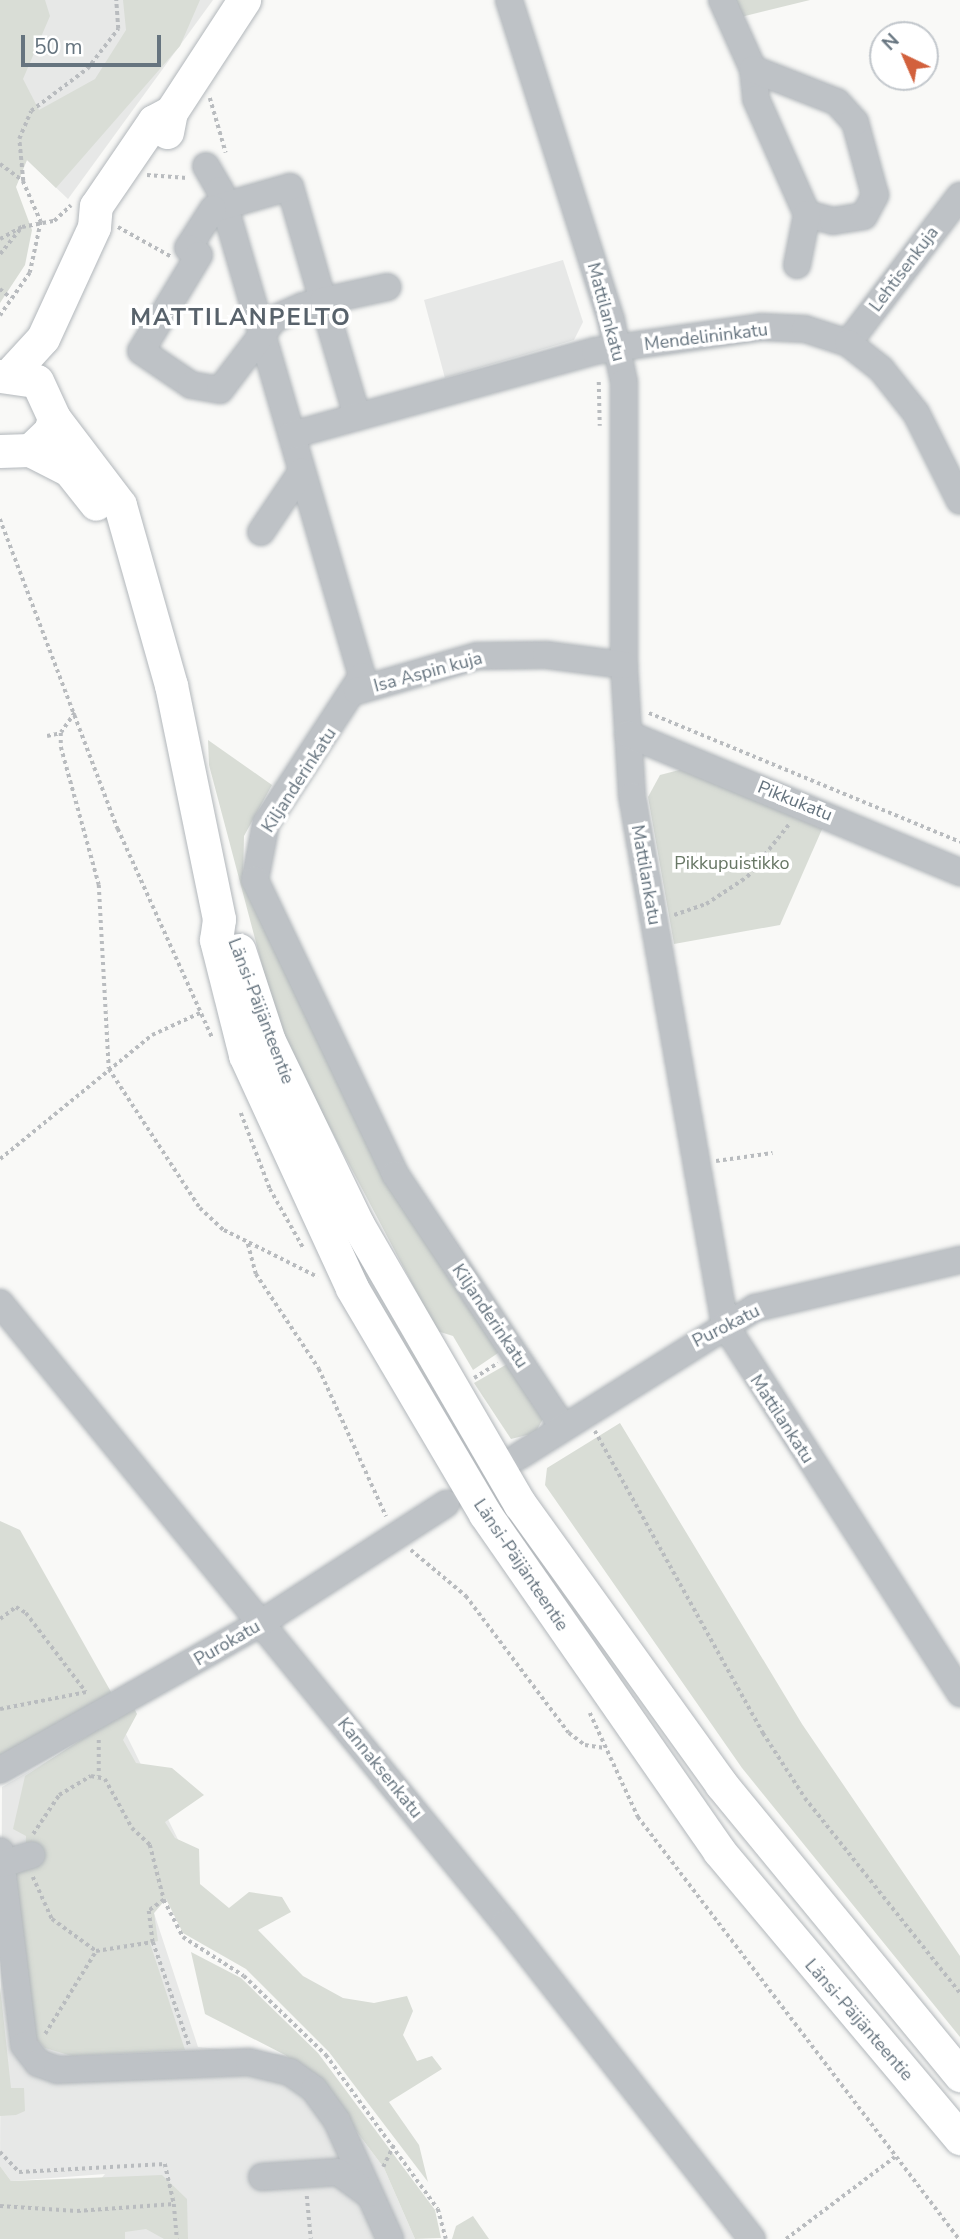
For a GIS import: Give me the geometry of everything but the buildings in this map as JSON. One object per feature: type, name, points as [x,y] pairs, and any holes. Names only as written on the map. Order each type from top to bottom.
[{"type":"main road","points":[[50,404],[5,374],[29,359],[64,295],[140,170],[169,130],[171,112],[244,0]]},
{"type":"main road","points":[[106,227],[96,206],[154,121],[171,112]]},
{"type":"main road","points":[[8,452],[50,431],[50,404],[70,309],[64,295]]},
{"type":"main road","name":"Länsi-Päijänteentie","points":[[50,404],[102,475],[120,505],[121,525],[159,634],[219,919],[216,940],[233,965],[352,1213],[520,1503],[721,1784],[960,2075]]},
{"type":"main road","points":[[8,452],[69,470],[104,516],[121,525]]},
{"type":"main road","name":"Länsi-Päijänteentie","points":[[233,965],[268,1115],[352,1288],[467,1485],[719,1851],[960,2138]]},
{"type":"street","name":"Mattilankatu","points":[[509,0],[618,348],[624,382],[624,664],[632,796],[724,1325],[960,1693]]},
{"type":"street","points":[[722,0],[753,69],[756,99],[807,214],[797,265]]},
{"type":"street","points":[[753,69],[837,102],[855,122],[871,166],[872,206],[853,220],[807,214]]},
{"type":"street","points":[[216,160],[225,206],[362,676],[357,691]]},
{"type":"street","points":[[357,416],[323,301],[290,187],[213,209],[188,248],[199,255],[141,351],[191,385],[220,390],[262,329],[323,301],[388,288]]},
{"type":"street","name":"Lehtisenkuja","points":[[848,343],[960,196]]},
{"type":"street","name":"Mendelininkatu","points":[[292,435],[618,348],[761,327],[805,329],[848,343],[881,369],[916,413],[960,501]]},
{"type":"street","points":[[261,532],[302,471]]},
{"type":"street","name":"Isa Aspin kuja","points":[[357,691],[477,656],[546,655],[624,664]]},
{"type":"street","name":"Kiljanderinkatu","points":[[357,691],[266,823],[255,880],[394,1174],[562,1425]]},
{"type":"street","name":"Pikkukatu","points":[[628,734],[799,802],[960,872]]},
{"type":"street","name":"Purokatu","points":[[519,1456],[562,1425],[755,1308],[960,1260]]},
{"type":"street","name":"Kannaksenkatu","points":[[0,1303],[261,1623],[752,2239]]},
{"type":"street","name":"Purokatu","points":[[0,1770],[261,1623],[446,1504]]},
{"type":"street","points":[[14,1857],[24,2045],[38,2063],[57,2070],[249,2062],[290,2072],[314,2089],[337,2121],[390,2239]]},
{"type":"street","points":[[262,2177],[304,2169],[338,2172],[370,2194]]},
{"type":"path","points":[[0,316],[40,250],[41,222],[23,181],[19,139],[31,111],[87,69],[118,29],[116,0]]},
{"type":"path","points":[[140,170],[150,178],[183,180],[216,160],[207,88]]},
{"type":"path","points":[[0,164],[23,181]]},
{"type":"path","points":[[0,239],[22,226],[41,222]]},
{"type":"path","points":[[0,254],[22,226]]},
{"type":"path","points":[[106,227],[165,258]]},
{"type":"path","points":[[0,289],[11,298]]},
{"type":"path","points":[[0,519],[118,829],[217,1050]]},
{"type":"path","points":[[626,700],[641,701],[663,722],[960,842]]},
{"type":"path","points":[[47,736],[61,733],[75,713]]},
{"type":"path","points":[[61,733],[99,885],[109,1069],[200,1208],[247,1243],[320,1278],[314,1267]]},
{"type":"path","points":[[665,918],[706,904],[747,877],[785,835],[799,802]]},
{"type":"path","points":[[0,1159],[109,1069],[177,1019],[202,1012]]},
{"type":"path","points":[[236,1100],[271,1189],[307,1256]]},
{"type":"path","points":[[708,1163],[772,1153]]},
{"type":"path","points":[[247,1243],[256,1275],[319,1369],[381,1510],[399,1534],[466,1596],[569,1733],[585,1745],[603,1748]]},
{"type":"path","points":[[470,1380],[514,1353]]},
{"type":"path","points":[[594,1430],[763,1733],[805,1798],[960,1993]]},
{"type":"path","points":[[0,1619],[16,1607],[26,1614],[86,1692]]},
{"type":"path","points":[[0,1709],[86,1692],[126,1700]]},
{"type":"path","points":[[103,1714],[99,1776],[150,1845],[164,1900],[149,1911],[153,1942],[191,2050]]},
{"type":"path","points":[[99,1776],[59,1795],[14,1857],[52,1920],[96,1951],[153,1942]]},
{"type":"path","points":[[38,2063],[45,2034],[96,1951]]},
{"type":"path","points":[[0,2152],[19,2172],[164,2164],[174,2204],[177,2239]]},
{"type":"path","points":[[786,2239],[895,2157]]},
{"type":"path","points":[[304,2169],[311,2239]]},
{"type":"path","points":[[0,2206],[78,2211],[174,2204]]},
{"type":"shaded area","points":[[0,0],[213,0],[68,199],[27,160]]},
{"type":"shaded area","points":[[563,260],[583,322],[574,340],[445,378],[424,300]]},
{"type":"shaded area","points":[[119,1720],[200,1884],[166,1898],[154,1913],[198,2047],[285,2055],[321,2084],[384,2168],[415,2239],[50,2239],[105,2174],[11,2181],[0,2166],[2,1787]]},
{"type":"green space","points":[[0,0],[45,0],[50,16],[23,79],[39,110],[95,79],[126,30],[123,0],[200,0],[180,46],[56,188],[27,160],[16,187],[32,230],[25,265],[0,303]]},
{"type":"green space","points":[[733,0],[810,0],[741,17]]},
{"type":"green space","points":[[208,740],[272,785],[244,836],[243,879],[501,1351],[473,1370],[453,1336],[437,1331],[280,1033],[209,765]]},
{"type":"green space","name":"Pikkupuistikko","points":[[683,769],[823,827],[780,925],[674,944],[648,797],[660,775]]},
{"type":"green space","points":[[509,1363],[547,1412],[535,1433],[511,1439],[474,1383]]},
{"type":"green space","points":[[620,1423],[802,1724],[960,1956],[960,2037],[742,1768],[545,1485],[547,1468]]},
{"type":"green space","points":[[0,1521],[20,1530],[115,1699],[0,1761]]},
{"type":"green space","points":[[133,1706],[137,1714],[123,1740],[136,1763],[172,1768],[204,1795],[165,1822],[175,1838],[199,1849],[200,1884],[229,1908],[249,1892],[282,1897],[291,1912],[258,1930],[303,1976],[343,1998],[374,2003],[407,1996],[413,2011],[403,2035],[417,2061],[432,2056],[442,2069],[389,2102],[419,2145],[428,2182],[329,2052],[246,1969],[183,1933],[166,1899],[154,1913],[158,1941],[150,1943],[185,2050],[72,2056],[45,2048],[32,2035],[14,1872],[25,1868],[26,1836],[13,1829],[25,1776]]},
{"type":"green space","points":[[191,1952],[241,1978],[318,2053],[435,2210],[441,2238],[415,2239],[384,2168],[321,2084],[285,2055],[205,2014]]},
{"type":"green space","points":[[0,1986],[11,2088],[24,2088],[25,2111],[16,2115],[0,2116]]},
{"type":"green space","points":[[0,2166],[11,2181],[162,2175],[187,2199],[188,2239],[164,2239],[146,2229],[125,2232],[125,2239],[0,2239]]},
{"type":"green space","points":[[473,2216],[489,2239],[452,2239],[456,2226]]},
{"type":"district","name":"MATTILANPELTO","points":[[241,318]]}]
